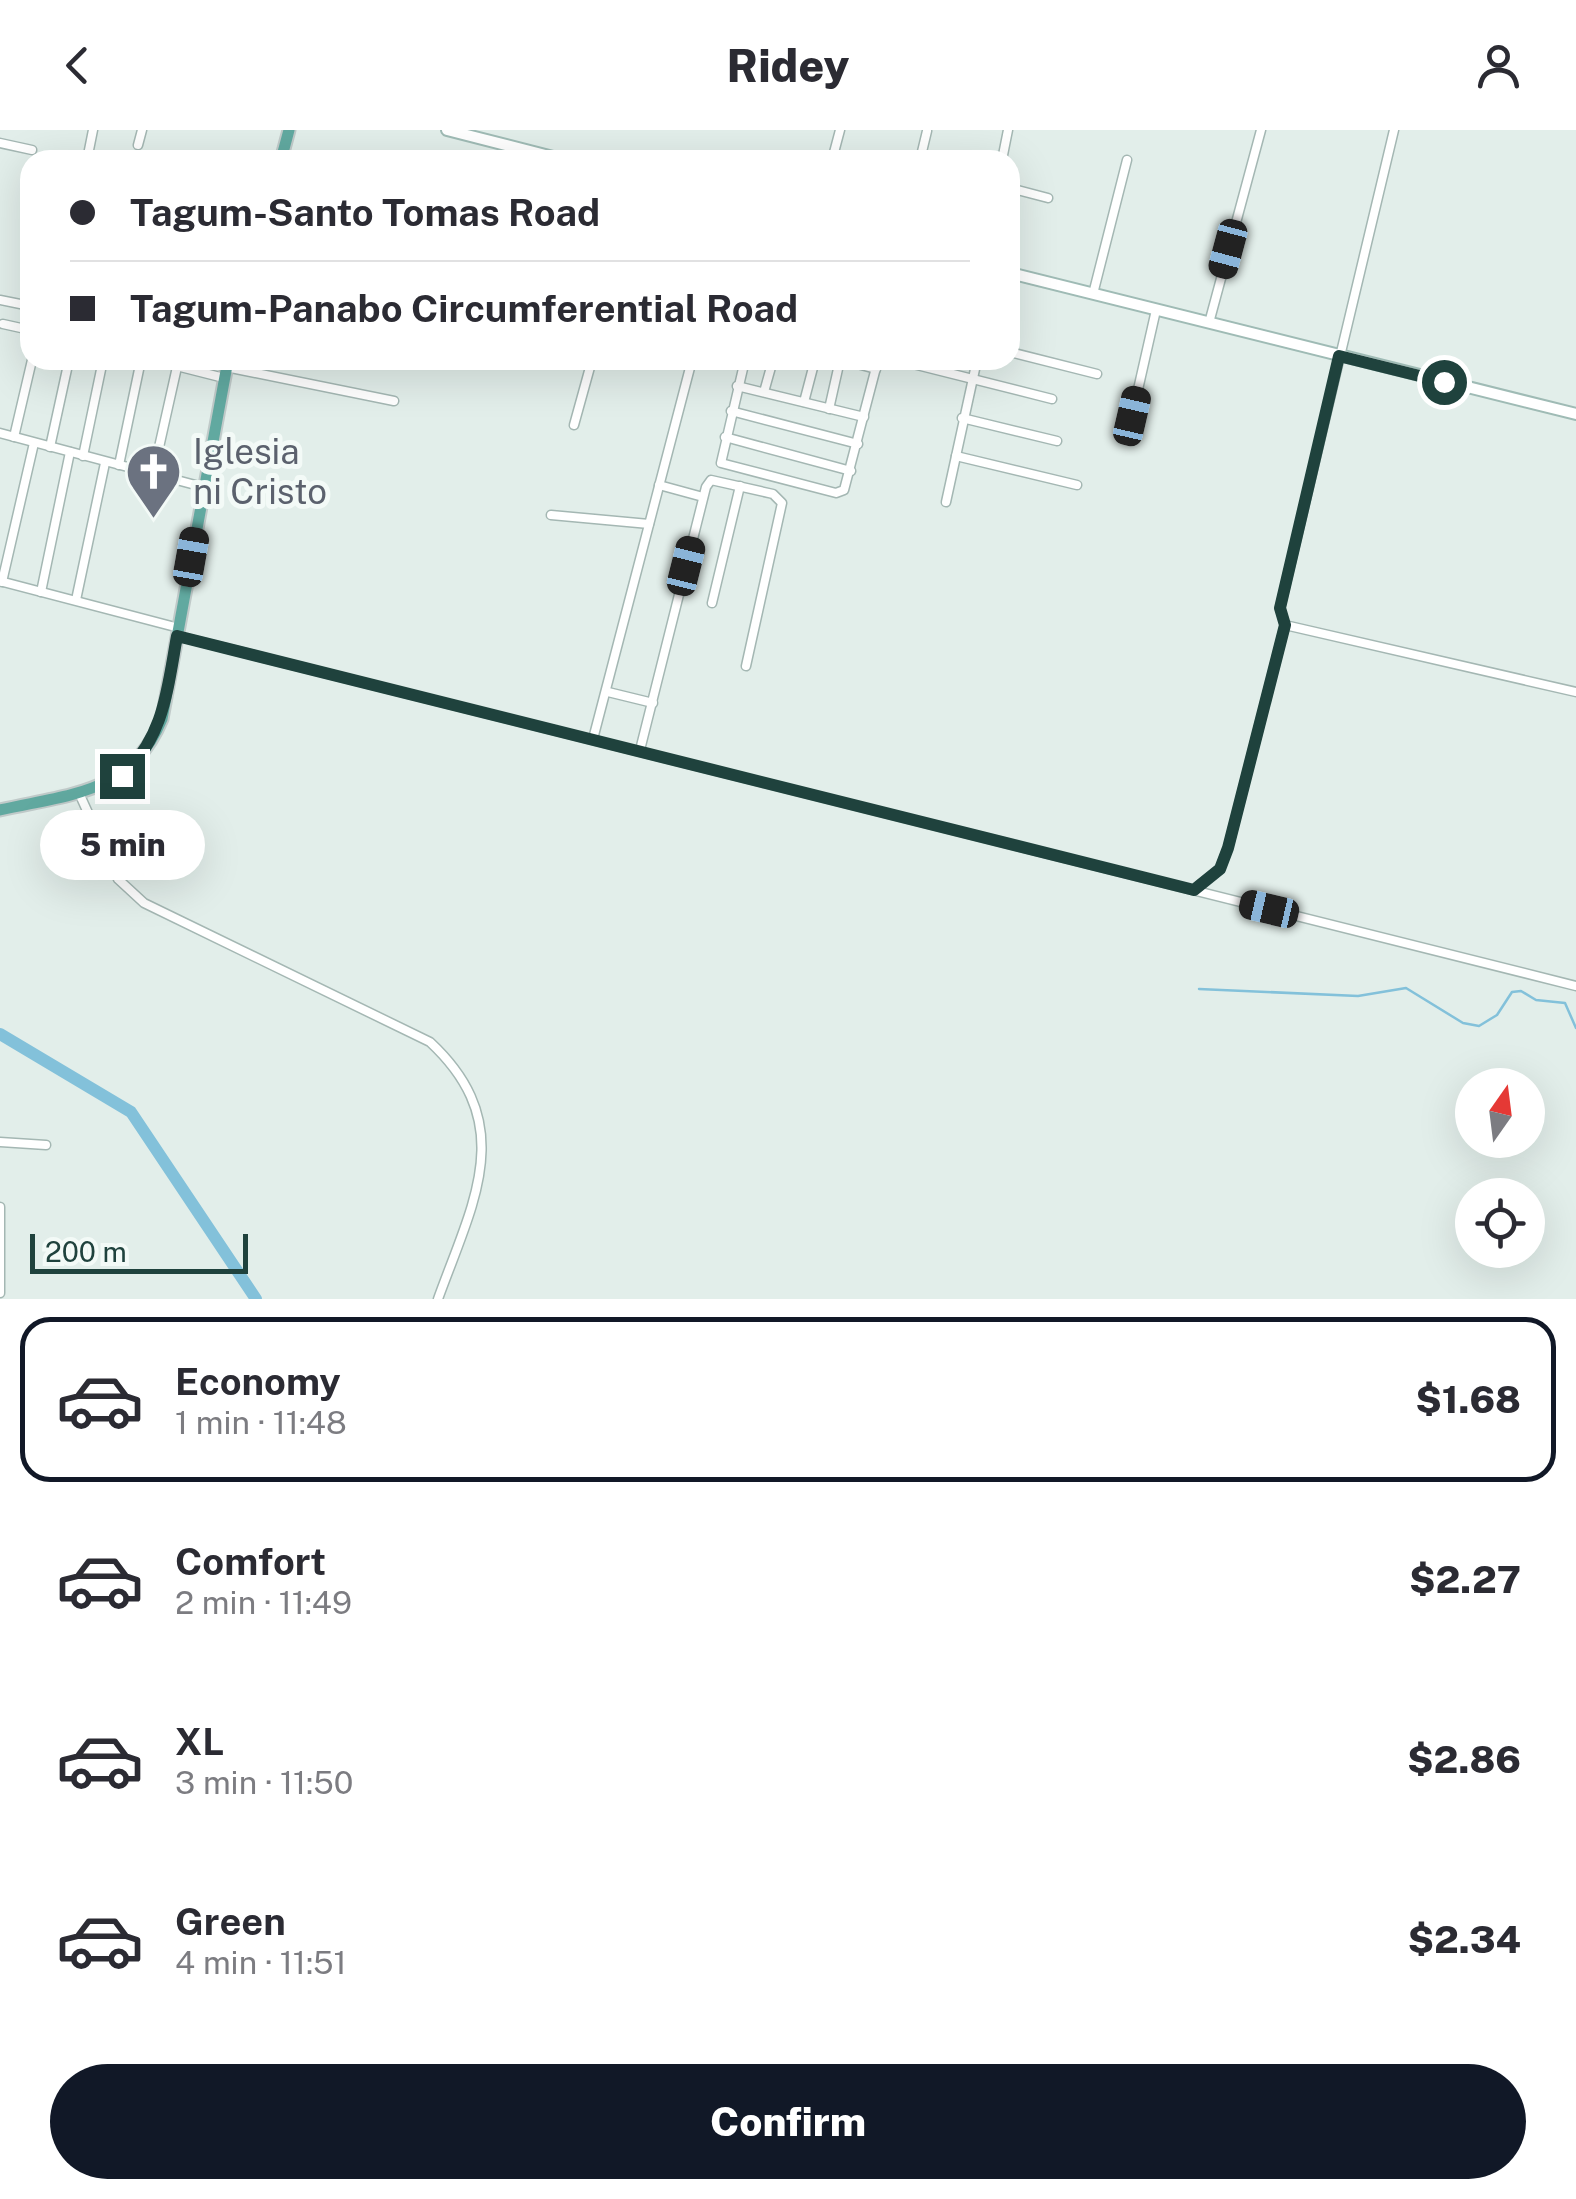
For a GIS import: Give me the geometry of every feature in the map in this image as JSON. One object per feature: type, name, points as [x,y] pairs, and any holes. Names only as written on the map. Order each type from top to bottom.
[{"type":"main road","points":[[447,130],[525,150]]},
{"type":"main road","points":[[1020,276],[1576,414]]},
{"type":"main road","points":[[0,810],[79,793],[122,776],[152,743],[162,719],[226,370]]},
{"type":"street","points":[[138,145],[142,130]]},
{"type":"street","points":[[1209,323],[1261,130]]},
{"type":"street","points":[[1194,890],[1220,869],[1228,848],[1285,625],[1280,608],[1394,130]]},
{"type":"street","points":[[0,143],[32,150]]},
{"type":"street","points":[[1093,294],[1127,160]]},
{"type":"street","points":[[1020,191],[1048,198]]},
{"type":"street","points":[[1132,416],[1156,310]]},
{"type":"street","points":[[3,324],[20,328]]},
{"type":"street","points":[[1020,355],[1097,374]]},
{"type":"street","points":[[14,436],[30,370]]},
{"type":"street","points":[[50,448],[67,370]]},
{"type":"street","points":[[83,456],[101,370]]},
{"type":"street","points":[[119,466],[139,370]]},
{"type":"street","points":[[153,474],[177,370]]},
{"type":"street","points":[[236,370],[394,401]]},
{"type":"street","points":[[574,425],[589,370]]},
{"type":"street","points":[[593,739],[689,370]]},
{"type":"street","points":[[742,370],[721,463],[836,493],[844,490],[851,471],[876,370]]},
{"type":"street","points":[[764,392],[770,370]]},
{"type":"street","points":[[804,402],[812,370]]},
{"type":"street","points":[[829,408],[838,370]]},
{"type":"street","points":[[937,370],[1052,399]]},
{"type":"street","points":[[946,502],[974,370]]},
{"type":"street","points":[[738,386],[864,418]]},
{"type":"street","points":[[731,411],[858,444]]},
{"type":"street","points":[[962,418],[1057,441]]},
{"type":"street","points":[[0,433],[203,487]]},
{"type":"street","points":[[725,437],[851,471]]},
{"type":"street","points":[[34,444],[1,581],[178,632],[593,739],[1576,986]]},
{"type":"street","points":[[41,592],[70,452]]},
{"type":"street","points":[[956,456],[1077,486]]},
{"type":"street","points":[[76,600],[106,463]]},
{"type":"street","points":[[640,750],[703,497],[712,480],[773,494],[782,503],[746,666]]},
{"type":"street","points":[[659,484],[703,497]]},
{"type":"street","points":[[712,603],[740,486]]},
{"type":"street","points":[[551,515],[649,524]]},
{"type":"street","points":[[1285,625],[1576,692]]},
{"type":"street","points":[[608,692],[653,704]]},
{"type":"street","points":[[79,793],[118,879],[144,903],[430,1042],[464,1076],[476,1106],[482,1147],[479,1178],[438,1299]]},
{"type":"street","points":[[0,1142],[46,1145]]},
{"type":"street","points":[[0,1207],[0,1296]]},
{"type":"waterway","points":[[1199,989],[1358,996],[1406,988],[1463,1023],[1479,1026],[1497,1015],[1512,992],[1521,991],[1536,1000],[1565,1003],[1576,1028]]},
{"type":"waterway","points":[[0,1034],[131,1112],[256,1299]]},
{"type":"place","name":"Iglesia ni Cristo","points":[[154,521]]},
{"type":"route","points":[[122,776],[152,743],[162,719],[177,636],[1194,890],[1220,869],[1228,848],[1285,625],[1280,608],[1339,356],[1444,382]]}]
